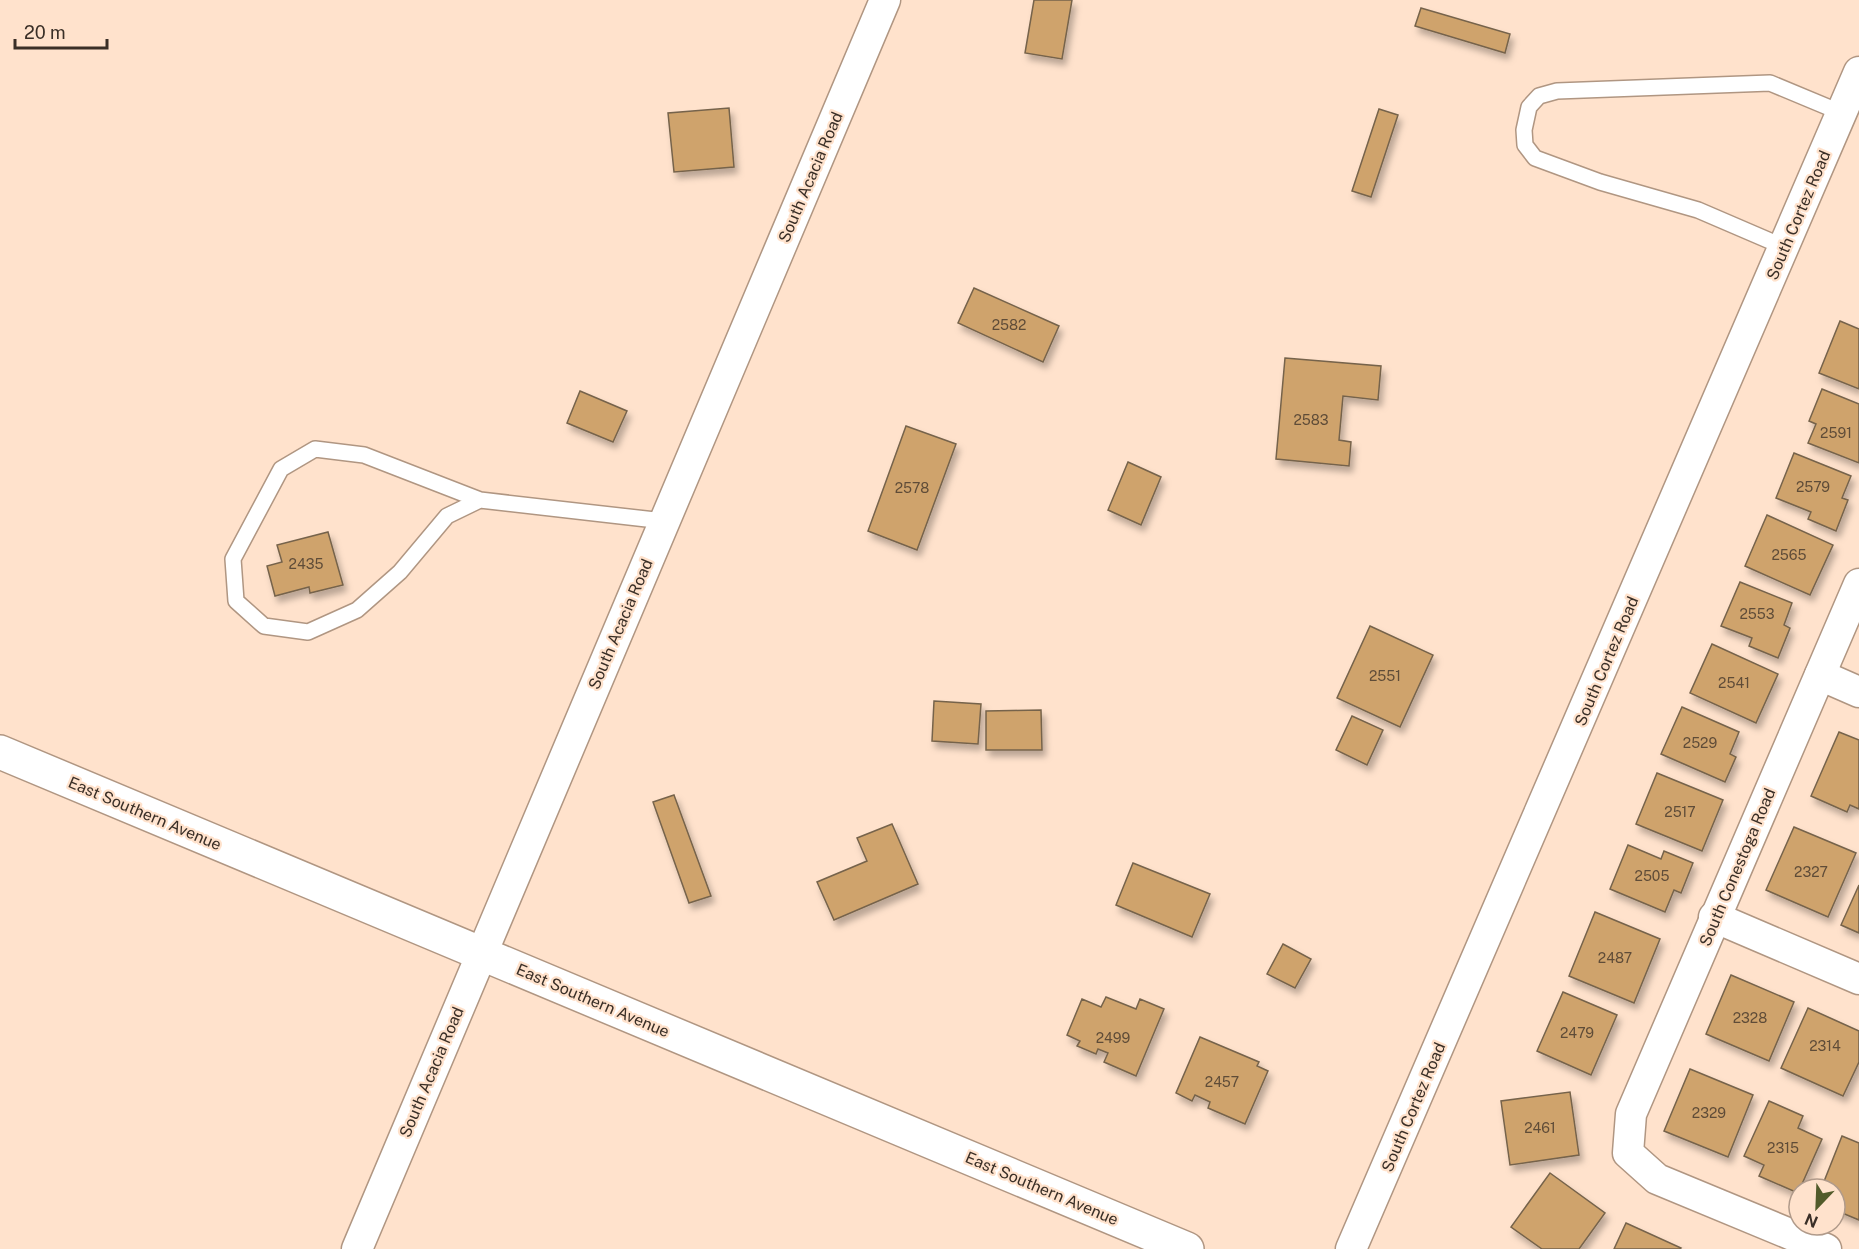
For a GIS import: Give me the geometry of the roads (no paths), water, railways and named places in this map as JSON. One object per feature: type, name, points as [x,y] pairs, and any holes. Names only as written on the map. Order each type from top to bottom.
[{"type":"street","name":"South Acacia Road","points":[[357,1249],[885,0]]},
{"type":"street","name":"South Cortez Road","points":[[1351,1249],[1784,247],[1850,117],[1859,72]]},
{"type":"street","name":"South Conestoga Road","points":[[1826,1249],[1657,1179],[1628,1153],[1630,1114],[1859,584]]},
{"type":"street","points":[[1820,675],[1859,692]]},
{"type":"street","name":"East Southern Avenue","points":[[0,752],[1187,1249]]},
{"type":"street","points":[[1714,917],[1859,979]]},
{"type":"lane","points":[[1784,247],[1698,210],[1600,182],[1535,158],[1525,145],[1524,129],[1529,108],[1539,96],[1557,91],[1770,83],[1850,117]]},
{"type":"lane","points":[[480,500],[447,516],[400,572],[357,610],[308,632],[264,626],[236,601],[233,559],[281,469],[315,449],[364,455],[480,500],[664,521]]}]
